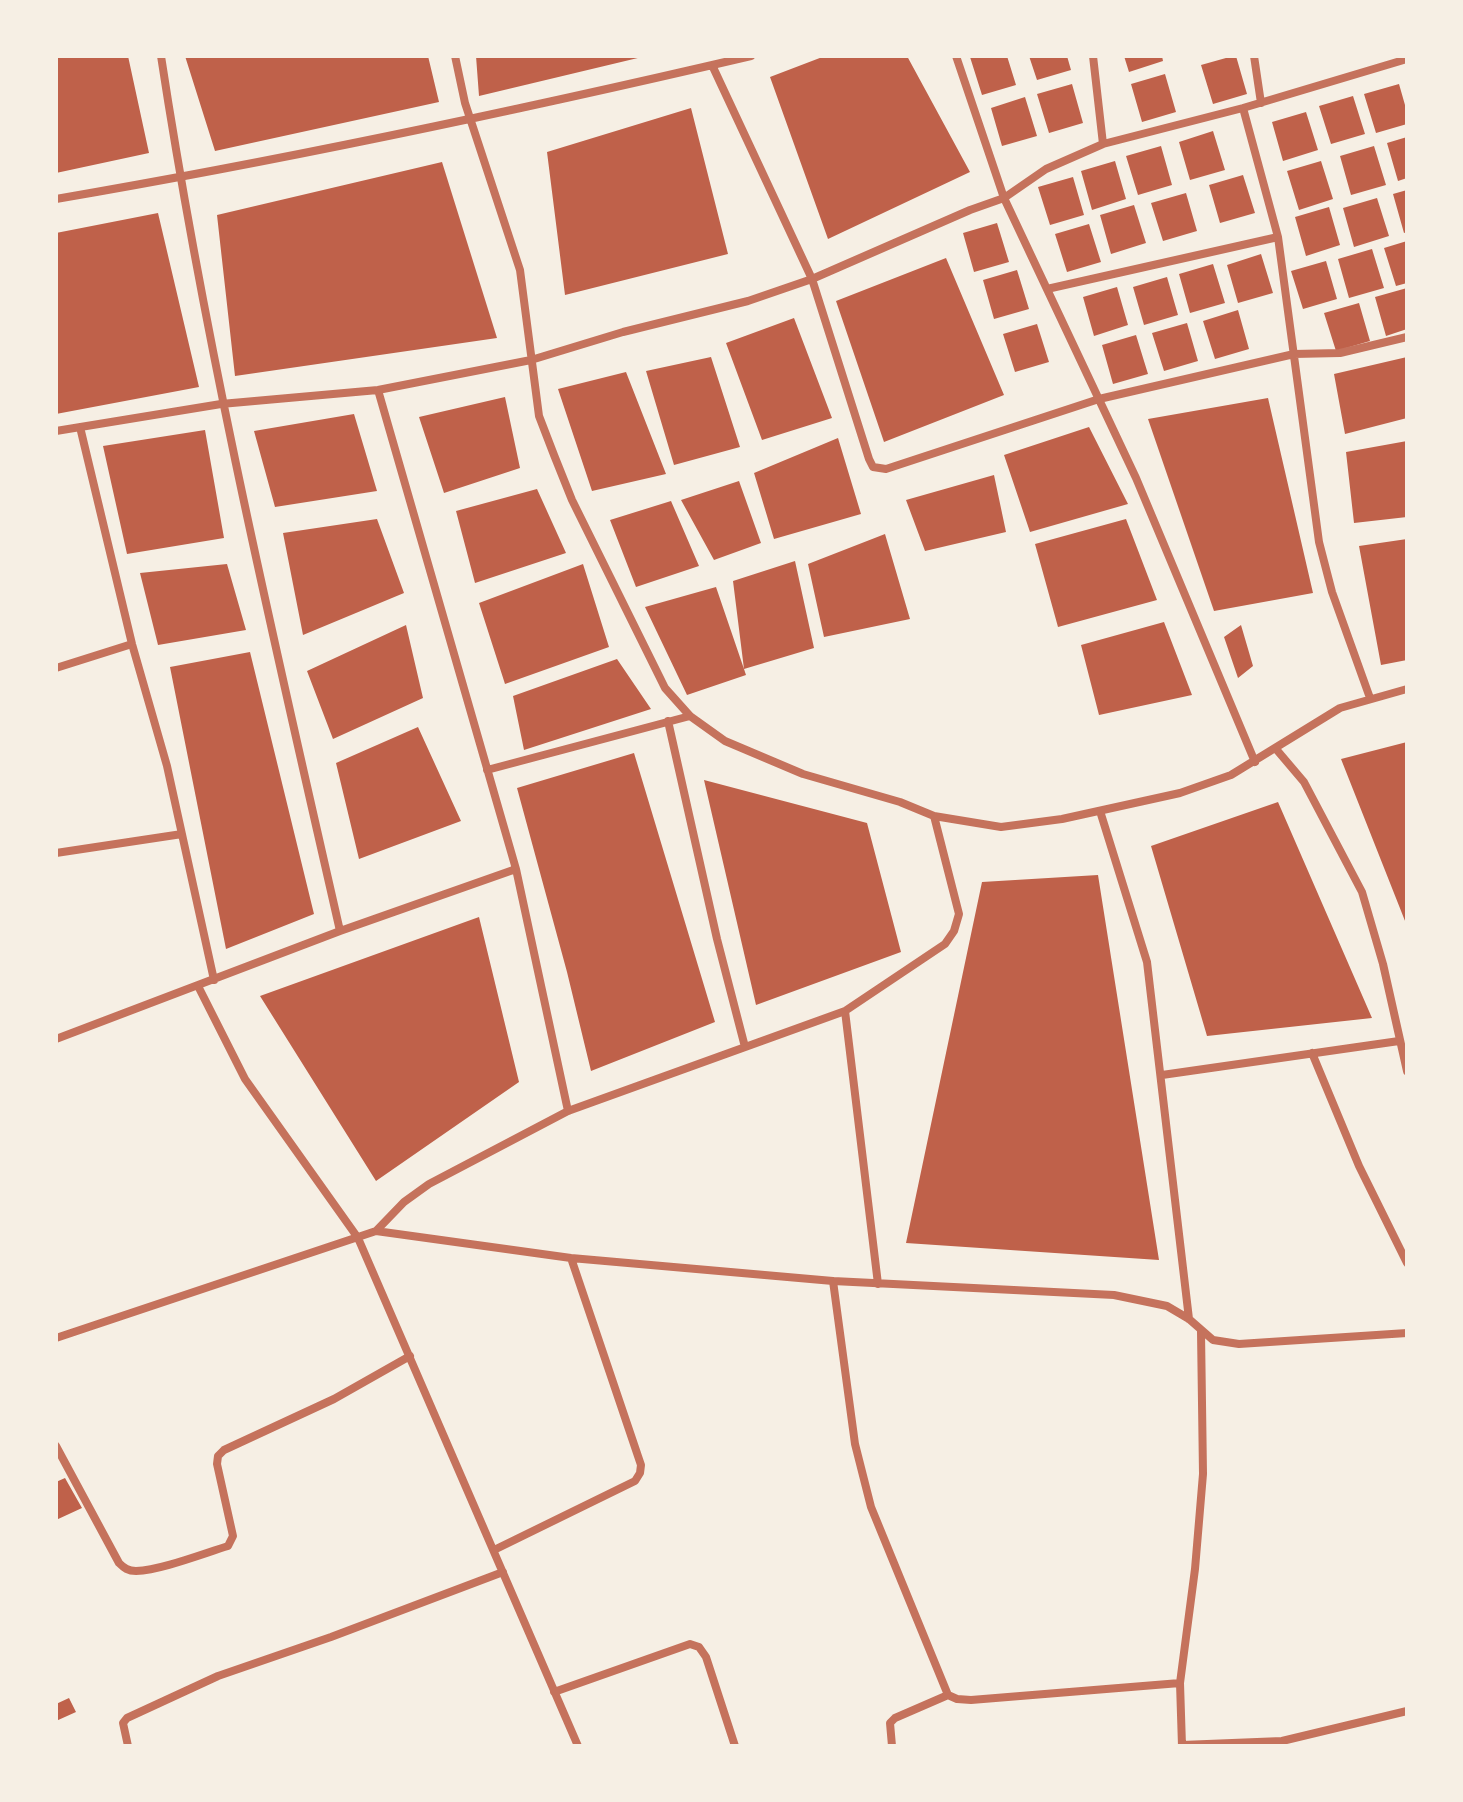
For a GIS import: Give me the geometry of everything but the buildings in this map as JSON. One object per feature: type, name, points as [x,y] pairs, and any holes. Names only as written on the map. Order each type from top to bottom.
[{"type":"street","points":[[161,56],[179,178],[221,404],[340,931]]},
{"type":"street","points":[[455,56],[465,103],[520,270],[539,416],[572,500],[665,688],[690,716],[725,741],[803,774],[900,802],[934,816],[1001,827],[1062,819],[1180,793],[1231,775],[1340,708],[1407,689]]},
{"type":"street","points":[[56,199],[472,121],[751,56]]},
{"type":"street","points":[[956,56],[1004,198],[1136,478],[1255,762]]},
{"type":"street","points":[[1093,56],[1103,144]]},
{"type":"street","points":[[1254,56],[1261,103]]},
{"type":"street","points":[[56,431],[221,404],[378,390],[531,360],[623,332],[748,301],[812,279],[1004,198],[1046,169],[1103,144],[1261,103],[1407,59]]},
{"type":"street","points":[[712,65],[812,279],[873,467],[886,469],[1099,399],[1294,354],[1340,353],[1407,337]]},
{"type":"street","points":[[1243,108],[1278,237],[1319,542],[1332,592],[1370,698]]},
{"type":"street","points":[[1047,289],[1278,237]]},
{"type":"street","points":[[378,390],[516,869],[568,1111]]},
{"type":"street","points":[[80,427],[132,644],[167,766],[214,980]]},
{"type":"street","points":[[56,668],[132,644]]},
{"type":"street","points":[[487,770],[690,716]]},
{"type":"street","points":[[668,721],[717,939],[745,1047]]},
{"type":"street","points":[[1276,749],[1304,782],[1362,892],[1397,1021],[1407,1071]]},
{"type":"street","points":[[1100,811],[1147,962],[1189,1319]]},
{"type":"street","points":[[56,1338],[376,1231],[404,1202],[429,1184],[568,1111],[845,1011],[945,944],[954,931],[959,914],[934,816]]},
{"type":"street","points":[[56,853],[182,834]]},
{"type":"street","points":[[56,1039],[340,931],[516,869]]},
{"type":"street","points":[[198,986],[245,1079],[358,1238],[578,1746]]},
{"type":"street","points":[[845,1011],[878,1284]]},
{"type":"street","points":[[1397,1021],[1407,1018]]},
{"type":"street","points":[[1162,1075],[1399,1041]]},
{"type":"street","points":[[1312,1053],[1359,1166],[1407,1263]]},
{"type":"street","points":[[376,1231],[571,1258],[833,1281],[1114,1295],[1167,1306],[1189,1319],[1213,1340],[1239,1344],[1407,1333]]},
{"type":"street","points":[[494,1550],[635,1481],[640,1473],[641,1465],[571,1258]]},
{"type":"street","points":[[833,1281],[855,1444],[871,1507],[948,1695],[971,1700],[1180,1683]]},
{"type":"street","points":[[1201,1332],[1203,1474],[1195,1569],[1180,1683],[1182,1746],[1282,1741],[1407,1711]]},
{"type":"street","points":[[56,1446],[124,1569],[134,1571],[160,1565],[228,1546],[232,1542],[217,1464],[218,1456],[224,1450],[334,1399],[410,1356]]},
{"type":"street","points":[[128,1746],[123,1731],[127,1718],[218,1676],[503,1572]]},
{"type":"street","points":[[554,1692],[690,1644],[699,1647],[706,1657],[735,1746]]},
{"type":"street","points":[[892,1746],[888,1731],[895,1718],[948,1695]]}]
